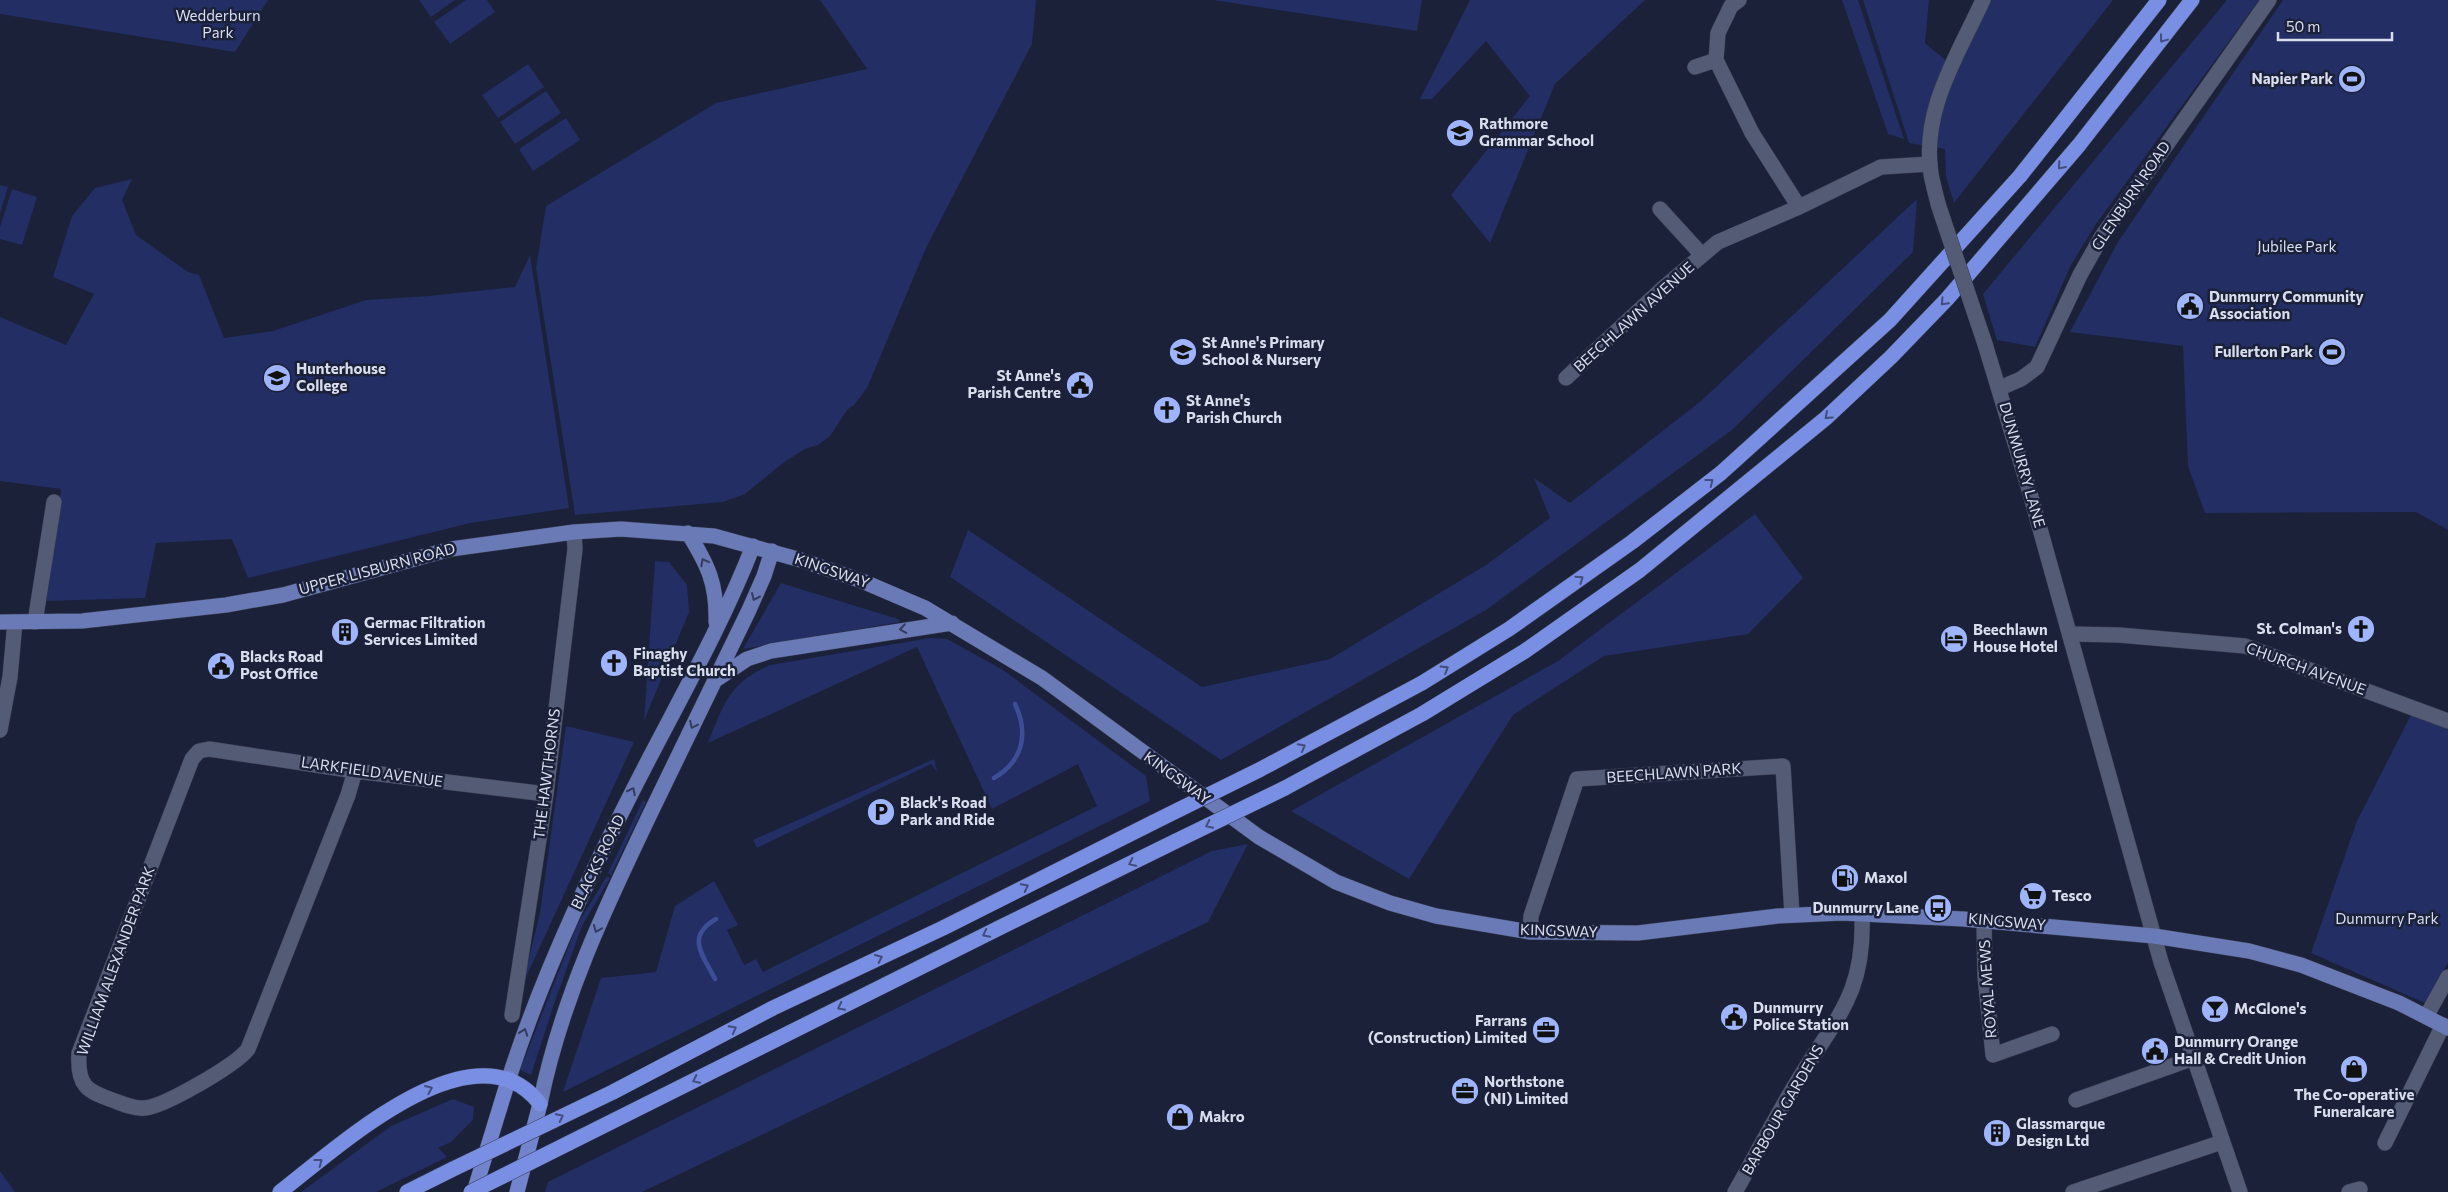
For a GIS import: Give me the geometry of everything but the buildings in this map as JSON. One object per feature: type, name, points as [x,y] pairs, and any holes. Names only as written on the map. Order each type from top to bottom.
[{"type":"highway","points":[[407,1192],[613,1092],[773,1008],[943,928],[1259,770],[1422,683],[1509,629],[1632,542],[1721,474],[1806,398],[1896,313],[2020,176],[2159,0]]},
{"type":"highway","points":[[473,1192],[1003,926],[1285,788],[1422,714],[1525,651],[1640,570],[1826,418],[1892,357],[1947,299],[2079,145],[2192,0]]},
{"type":"highway","points":[[280,1192],[386,1112],[429,1088],[468,1077],[488,1075],[509,1078],[528,1090],[540,1104]]},
{"type":"highway","name":"BLACKS ROAD","points":[[473,1192],[509,1078]]},
{"type":"highway","name":"BLACKS ROAD","points":[[517,1192],[540,1104]]},
{"type":"main road","name":"UPPER LISBURN ROAD","points":[[8,622],[115,618],[226,605],[283,594],[451,549],[574,532],[621,529],[688,533],[714,536],[753,546]]},
{"type":"main road","points":[[688,533],[712,576],[716,595],[716,626]]},
{"type":"main road","name":"KINGSWAY","points":[[753,546],[831,570],[912,601],[952,623],[1042,678],[1259,837],[1336,882],[1390,903],[1436,916],[1530,932],[1638,933],[1792,915],[1842,913],[1984,921],[2154,936],[2249,951],[2289,961],[2334,976],[2426,1015],[2446,1026]]},
{"type":"main road","name":"BLACKS ROAD","points":[[509,1078],[531,1012],[573,913],[742,575],[753,546]]},
{"type":"main road","name":"BLACKS ROAD","points":[[540,1104],[548,1063],[570,993],[595,932],[758,591],[772,551]]},
{"type":"main road","points":[[714,681],[747,659],[771,651],[952,623]]},
{"type":"street","points":[[1739,0],[1731,6],[1718,34],[1716,60],[1752,132],[1798,207]]},
{"type":"street","name":"DUNMURRY LANE","points":[[1983,0],[1950,64],[1940,93],[1930,144],[1930,164],[1939,207],[2000,388],[2154,936],[2240,1192]]},
{"type":"street","name":"GLENBURN ROAD","points":[[2000,388],[2021,379],[2037,367],[2080,275],[2104,232],[2269,0]]},
{"type":"street","points":[[1695,67],[1716,60]]},
{"type":"street","name":"BEECHLAWN AVENUE","points":[[1566,378],[1662,289],[1718,242],[1881,168],[1930,164]]},
{"type":"street","name":"BEECHLAWN AVENUE","points":[[1660,208],[1702,255]]},
{"type":"street","points":[[35,622],[54,502]]},
{"type":"street","name":"THE HAWTHORNS","points":[[512,1015],[546,794],[574,549],[574,532]]},
{"type":"street","points":[[0,730],[10,677],[8,622]]},
{"type":"street","name":"CHURCH AVENUE","points":[[2070,634],[2119,635],[2245,646],[2448,721]]},
{"type":"street","name":"LARKFIELD AVENUE","points":[[199,752],[209,748],[354,771],[546,794]]},
{"type":"street","name":"WILLIAM ALEXANDER PARK","points":[[199,752],[192,759],[79,1053],[78,1069],[86,1087],[94,1094],[135,1108],[154,1106],[166,1100],[231,1066],[248,1049],[348,795],[354,771]]},
{"type":"street","name":"BEECHLAWN PARK","points":[[1530,932],[1531,916],[1576,779],[1782,766],[1792,915]]},
{"type":"street","name":"BARBOUR GARDENS","points":[[1735,1192],[1798,1080],[1835,1024],[1850,997],[1859,968],[1862,915]]},
{"type":"street","name":"ROYAL MEWS","points":[[1984,921],[1985,976],[1993,1055],[2052,1034]]},
{"type":"street","points":[[2426,1015],[2448,977]]},
{"type":"street","points":[[2385,1142],[2446,1026]]},
{"type":"street","points":[[2076,1100],[2194,1058]]},
{"type":"street","points":[[2073,1192],[2222,1142]]},
{"type":"green space","name":"Wedderburn Park","points":[[0,0],[268,0],[235,52],[0,14]]},
{"type":"green space","points":[[419,0],[455,0],[431,17]]},
{"type":"green space","points":[[466,0],[487,0],[495,12],[450,44],[434,22]]},
{"type":"green space","points":[[820,0],[1036,0],[1032,44],[926,248],[867,388],[854,405],[847,410],[830,436],[818,445],[805,449],[783,463],[745,494],[723,502],[575,515],[536,268],[546,206],[716,103],[867,69]]},
{"type":"green space","points":[[1213,0],[1422,0],[1417,31]]},
{"type":"green space","points":[[1470,0],[1645,0],[1555,84],[1490,243],[1451,195],[1530,96],[1486,41],[1432,99],[1420,99]]},
{"type":"green space","points":[[1842,0],[1858,0],[1904,139],[1888,134]]},
{"type":"green space","points":[[1863,0],[1929,0],[1925,43],[1950,64],[1983,0],[2113,0],[1954,203],[1946,177],[1945,149],[1909,143]]},
{"type":"green space","points":[[2227,0],[2259,0],[2096,224],[2071,265],[2035,347],[1997,340],[1983,294]]},
{"type":"green space","name":"Jubilee Park","points":[[2283,0],[2448,0],[2448,530],[2416,512],[2205,513],[2188,466],[2183,346],[2070,332],[2118,242]]},
{"type":"green space","points":[[528,64],[544,87],[498,118],[482,95]]},
{"type":"green space","points":[[546,91],[561,113],[515,144],[500,122]]},
{"type":"green space","points":[[566,118],[580,140],[533,171],[519,149]]},
{"type":"green space","points":[[132,179],[122,200],[136,235],[188,272],[199,275],[224,338],[273,331],[366,300],[515,287],[530,255],[569,508],[470,523],[248,578],[232,539],[156,543],[145,598],[46,601],[61,489],[0,481],[0,317],[66,345],[94,294],[53,277],[72,216],[95,188]]},
{"type":"green space","points":[[0,185],[8,187],[0,214]]},
{"type":"green space","points":[[12,189],[37,197],[22,245],[0,239],[0,227]]},
{"type":"green space","points":[[1917,199],[1913,252],[1732,430],[1486,610],[1221,760],[950,577],[968,530],[1202,687],[1330,659],[1486,565],[1550,518],[1534,478],[1570,503],[1701,401]]},
{"type":"green space","points":[[1755,514],[1803,578],[1748,634],[1604,656],[1513,715],[1409,879],[1291,811],[1558,661]]},
{"type":"green space","points":[[655,561],[669,562],[687,585],[689,612],[644,721]]},
{"type":"green space","points":[[781,583],[898,619],[900,622],[743,649]]},
{"type":"green space","points":[[930,638],[947,639],[1003,670],[1146,776],[1150,801],[563,1092],[601,978],[656,972],[675,906],[714,881],[738,925],[727,930],[744,965],[756,959],[763,972],[1097,806],[1078,764],[992,809],[917,647],[708,743],[724,705],[737,687],[745,679],[770,665]]},
{"type":"green space","name":"Dunmurry Park","points":[[2411,715],[2448,728],[2448,963],[2425,1003],[2311,953],[2357,821]]},
{"type":"green space","points":[[566,726],[634,742],[522,986],[540,913]]},
{"type":"green space","points":[[934,759],[937,772],[931,764],[757,848],[753,840]]},
{"type":"green space","points":[[643,800],[646,802],[611,875],[608,873]]},
{"type":"green space","points":[[1248,844],[1208,922],[642,1192],[545,1192],[548,1182],[1212,851]]},
{"type":"green space","points":[[607,876],[610,878],[582,926],[531,1075],[520,1070],[577,925]]},
{"type":"green space","points":[[453,1099],[474,1107],[473,1120],[451,1142],[438,1148],[447,1157],[376,1192],[301,1192],[391,1126]]},
{"type":"green space","points":[[0,1171],[15,1192],[0,1192]]},
{"type":"waterway","points":[[994,778],[1011,763],[1021,746],[1022,726],[1015,704]]},
{"type":"waterway","points":[[715,979],[699,947],[699,940],[701,933],[716,919]]},
{"type":"place","name":"Napier Park","points":[[2352,79]]},
{"type":"place","name":"Rathmore Grammar School","points":[[1460,133]]},
{"type":"place","name":"Dunmurry Community Association","points":[[2190,306]]},
{"type":"place","name":"St Anne's Primary School & Nursery","points":[[1183,352]]},
{"type":"place","name":"Fullerton Park","points":[[2332,352]]},
{"type":"place","name":"Hunterhouse College","points":[[277,378]]},
{"type":"place","name":"St Anne's Parish Centre","points":[[1080,385]]},
{"type":"place","name":"St Anne's Parish Church","points":[[1167,410]]},
{"type":"place","name":"St. Colman's","points":[[2361,629]]},
{"type":"place","name":"Germac Filtration Services Limited","points":[[345,632]]},
{"type":"place","name":"Beechlawn House Hotel","points":[[1954,639]]},
{"type":"place","name":"Finaghy Baptist Church","points":[[614,663]]},
{"type":"place","name":"Blacks Road Post Office","points":[[221,666]]},
{"type":"place","name":"Black's Road Park and Ride","points":[[881,812]]},
{"type":"place","name":"Maxol","points":[[1845,878]]},
{"type":"place","name":"Tesco","points":[[2033,896]]},
{"type":"place","name":"Dunmurry Lane","points":[[1938,908]]},
{"type":"place","name":"McGlone's","points":[[2215,1009]]},
{"type":"place","name":"Dunmurry Police Station","points":[[1734,1017]]},
{"type":"place","name":"Farrans (Construction) Limited","points":[[1546,1030]]},
{"type":"place","name":"Dunmurry Orange Hall & Credit Union","points":[[2155,1051]]},
{"type":"place","name":"The Co-operative Funeralcare","points":[[2354,1069]]},
{"type":"place","name":"Northstone (NI) Limited","points":[[1465,1091]]},
{"type":"place","name":"Makro","points":[[1180,1117]]},
{"type":"place","name":"Glassmarque Design Ltd","points":[[1997,1133]]}]
